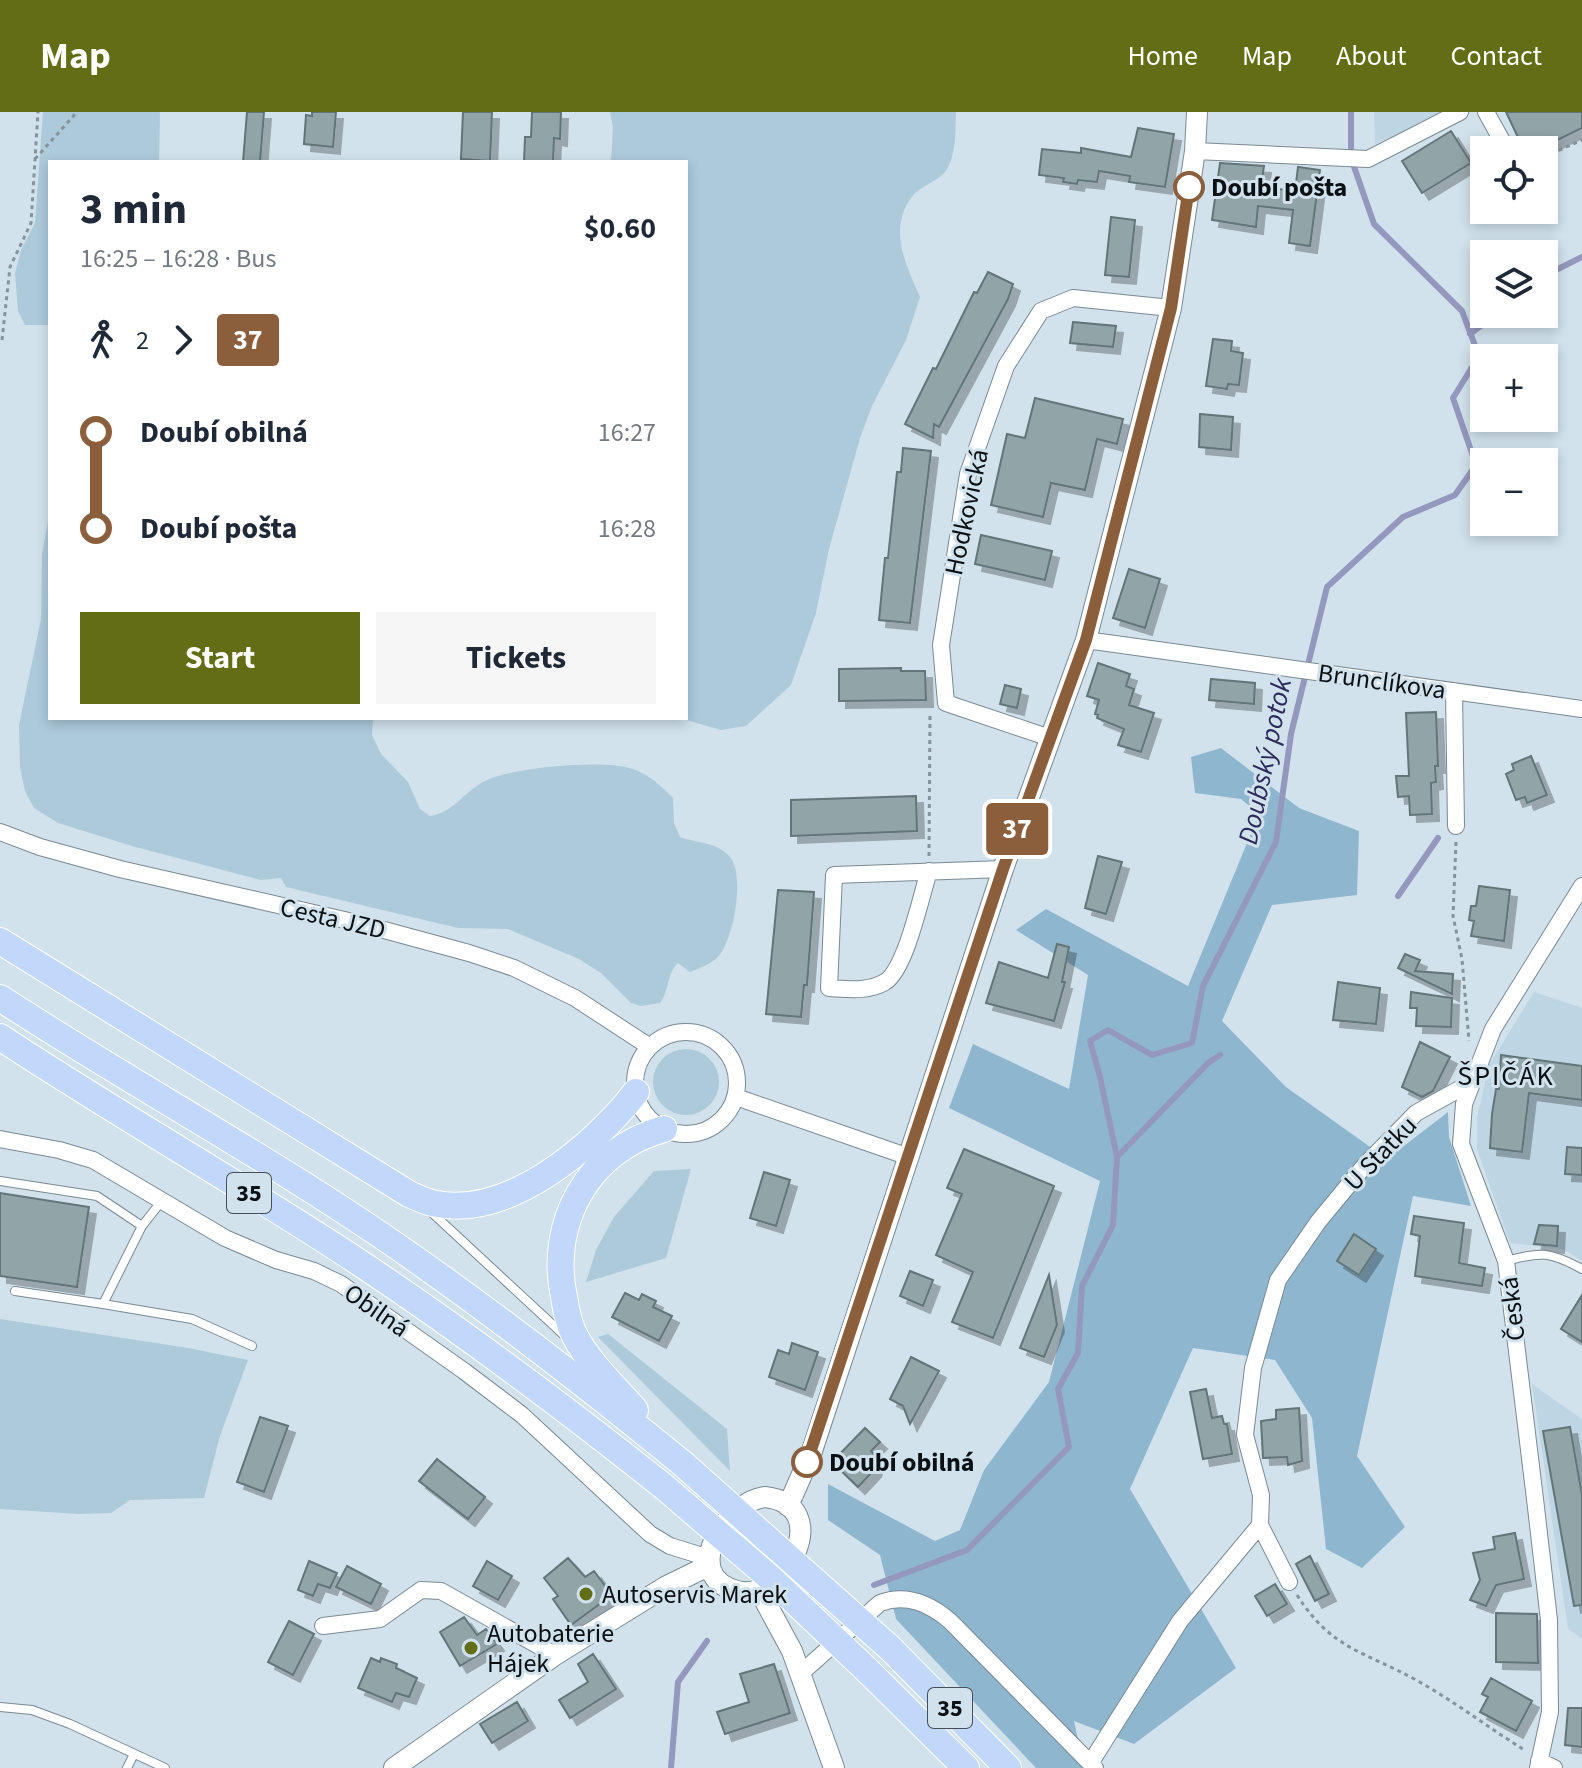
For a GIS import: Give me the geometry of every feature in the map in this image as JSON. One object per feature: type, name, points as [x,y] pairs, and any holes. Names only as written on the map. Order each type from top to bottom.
[{"type":"highway","points":[[0,941],[409,1194],[432,1203],[459,1205],[507,1196],[548,1173],[602,1131],[636,1092]]},
{"type":"highway","name":"35","points":[[0,998],[101,1064],[381,1235],[511,1327],[682,1463],[891,1649],[1008,1768]]},
{"type":"highway","name":"35","points":[[0,1037],[359,1263],[494,1355],[663,1486],[769,1577],[939,1740],[963,1768]]},
{"type":"highway","points":[[664,1129],[627,1142],[595,1171],[579,1193],[567,1219],[560,1246],[560,1280],[576,1338],[598,1368],[682,1463]]},
{"type":"street","points":[[788,1506],[811,1454],[1003,869],[1086,640],[1171,308],[1195,151],[1197,112]]},
{"type":"street","points":[[1195,151],[1368,159],[1460,112]]},
{"type":"street","points":[[1486,112],[1499,136]]},
{"type":"street","name":"Hodkovická","points":[[946,703],[941,645],[968,474],[1006,366],[1041,311],[1073,298],[1171,308]]},
{"type":"street","name":"Brunclíkova","points":[[1086,640],[1582,709]]},
{"type":"street","points":[[1454,691],[1456,826]]},
{"type":"street","points":[[946,703],[1050,738]]},
{"type":"street","name":"Cesta JZD","points":[[0,832],[40,847],[120,869],[362,924],[469,953],[514,968],[575,998],[650,1047]]},
{"type":"street","points":[[929,871],[900,963],[888,981],[865,990],[829,988],[834,875],[929,871],[1003,869]]},
{"type":"street","name":"Česká","points":[[1544,1766],[1550,1712],[1549,1620],[1506,1261],[1461,1144],[1464,1104],[1493,1029],[1582,886]]},
{"type":"street","points":[[682,1032],[695,1033],[717,1042],[733,1061],[736,1072],[736,1097],[723,1119],[701,1132],[689,1134],[664,1129],[646,1114],[636,1092],[638,1068],[650,1047],[671,1034],[682,1032]]},
{"type":"street","name":"U Statku","points":[[1289,1582],[1260,1525],[1261,1495],[1245,1435],[1253,1368],[1278,1280],[1318,1222],[1365,1165],[1416,1113],[1472,1082]]},
{"type":"street","points":[[736,1097],[909,1157]]},
{"type":"street","name":"Obilná","points":[[0,1139],[59,1150],[108,1166],[161,1202],[241,1246],[314,1271],[341,1284],[522,1415],[650,1534],[709,1562]]},
{"type":"street","points":[[765,1497],[788,1506],[799,1521],[799,1547],[772,1582],[759,1590],[741,1592],[719,1581],[709,1562],[710,1546],[716,1534],[746,1502],[765,1497]]},
{"type":"street","points":[[801,1673],[880,1603],[897,1599],[920,1602],[933,1607],[950,1621],[1093,1765],[1180,1621],[1260,1525]]},
{"type":"street","points":[[394,1768],[555,1655],[709,1562]]},
{"type":"street","points":[[323,1626],[380,1619],[421,1590],[441,1591],[555,1655]]},
{"type":"street","points":[[759,1590],[801,1673],[830,1766]]},
{"type":"lane","points":[[0,1181],[97,1196],[142,1226]]},
{"type":"lane","points":[[409,1194],[440,1219],[598,1368]]},
{"type":"lane","points":[[103,1304],[142,1226],[161,1202]]},
{"type":"lane","points":[[1506,1261],[1530,1254],[1557,1256],[1582,1269]]},
{"type":"lane","points":[[15,1291],[192,1319],[252,1346]]},
{"type":"lane","points":[[0,1707],[32,1710],[70,1724],[165,1768]]},
{"type":"lane","points":[[127,1768],[134,1754]]},
{"type":"path","points":[[2,340],[10,267],[31,223],[38,112]]},
{"type":"path","points":[[35,159],[77,112]]},
{"type":"path","points":[[1558,151],[1582,140]]},
{"type":"path","points":[[929,871],[929,712],[946,703]]},
{"type":"path","points":[[1456,826],[1453,916],[1462,959],[1472,1082]]},
{"type":"path","points":[[1289,1582],[1313,1620],[1344,1645],[1417,1680],[1544,1766]]},
{"type":"shaded area","points":[[43,112],[160,112],[159,160],[48,160],[48,325],[25,325],[18,311],[15,273],[21,250],[35,223]]},
{"type":"shaded area","points":[[610,112],[956,112],[955,143],[949,165],[942,175],[914,194],[904,210],[900,235],[902,248],[920,297],[906,340],[872,406],[860,438],[829,549],[816,613],[791,685],[746,726],[721,730],[686,720],[688,160],[611,160],[613,127]]},
{"type":"shaded area","points":[[1374,112],[1447,112],[1375,144]]},
{"type":"shaded area","points":[[48,522],[48,720],[373,720],[372,735],[381,754],[408,782],[420,809],[430,816],[446,811],[479,784],[500,775],[582,765],[633,769],[660,785],[673,798],[674,823],[680,837],[719,848],[730,857],[737,877],[736,905],[730,933],[721,953],[711,962],[690,972],[678,963],[660,1003],[641,1006],[631,1003],[601,973],[579,959],[508,929],[458,928],[286,887],[281,878],[261,880],[58,823],[34,808],[25,791],[20,767],[19,725],[41,619],[42,554]]},
{"type":"shaded area","points":[[1221,748],[1299,808],[1359,831],[1357,895],[1272,905],[1222,1021],[1286,1087],[1387,1159],[1448,1112],[1449,1137],[1471,1206],[1413,1196],[1357,1456],[1405,1527],[1362,1568],[1326,1549],[1312,1418],[1275,1360],[1193,1348],[1130,1489],[1236,1668],[1134,1744],[1074,1721],[1084,1768],[1036,1768],[896,1619],[880,1555],[828,1520],[828,1484],[935,1541],[960,1530],[984,1470],[1049,1382],[1100,1181],[949,1108],[973,1044],[1069,1089],[1088,975],[1016,930],[1046,909],[1188,986],[1259,814],[1241,799],[1195,793],[1191,757]]},
{"type":"shaded area","points":[[1534,992],[1582,1008],[1582,1261],[1563,1249],[1510,1243],[1477,1149],[1477,1118],[1489,1065]]},
{"type":"shaded area","points":[[692,1049],[710,1058],[717,1069],[717,1095],[710,1106],[699,1113],[680,1115],[667,1110],[658,1101],[653,1076],[658,1063],[667,1054]]},
{"type":"shaded area","points":[[691,1169],[666,1258],[586,1282],[596,1250],[614,1217],[654,1171]]},
{"type":"shaded area","points":[[0,1319],[248,1360],[220,1436],[204,1498],[130,1500],[111,1513],[0,1509]]},
{"type":"shaded area","points":[[608,1334],[727,1429],[730,1471],[598,1337]]},
{"type":"shaded area","points":[[1532,1384],[1582,1419],[1582,1639],[1568,1629]]},
{"type":"building","points":[[247,112],[264,112],[260,160],[243,160]]},
{"type":"building","points":[[312,112],[336,112],[333,147],[304,144],[306,115],[312,116]]},
{"type":"building","points":[[463,112],[492,112],[490,160],[461,159]]},
{"type":"building","points":[[532,112],[561,112],[560,139],[554,138],[553,160],[524,160],[525,137],[531,137]]},
{"type":"building","points":[[1506,112],[1582,112],[1582,128],[1558,140],[1558,136],[1517,136]]},
{"type":"building","points":[[1138,128],[1174,134],[1165,187],[1129,182],[1130,176],[1099,171],[1097,182],[1078,180],[1077,184],[1063,182],[1064,178],[1039,175],[1042,149],[1081,153],[1081,148],[1131,157]]},
{"type":"building","points":[[1451,131],[1470,164],[1422,193],[1402,161]]},
{"type":"building","points":[[1220,163],[1264,166],[1261,187],[1295,191],[1298,167],[1320,170],[1310,246],[1289,243],[1293,210],[1258,206],[1256,227],[1212,220]]},
{"type":"building","points":[[1111,217],[1135,220],[1129,277],[1105,275]]},
{"type":"building","points":[[988,272],[1013,284],[1008,299],[939,427],[934,424],[933,438],[905,424],[974,292],[977,293]]},
{"type":"building","points":[[1073,322],[1116,326],[1113,347],[1070,343]]},
{"type":"building","points":[[1213,339],[1232,341],[1231,351],[1243,353],[1239,385],[1228,384],[1227,389],[1206,386]]},
{"type":"building","points":[[1035,398],[1123,419],[1117,444],[1097,439],[1085,490],[1051,483],[1043,517],[991,505],[1007,434],[1025,438]]},
{"type":"building","points":[[1200,414],[1233,417],[1231,450],[1199,447]]},
{"type":"building","points":[[903,448],[931,451],[910,623],[879,620],[897,472],[901,472]]},
{"type":"building","points":[[981,535],[1052,551],[1045,580],[975,564]]},
{"type":"building","points":[[1129,569],[1160,579],[1145,628],[1113,618]]},
{"type":"building","points":[[1098,663],[1130,674],[1126,686],[1134,689],[1129,705],[1154,713],[1141,752],[1118,745],[1124,729],[1097,718],[1095,714],[1099,700],[1087,696]]},
{"type":"building","points":[[901,668],[901,671],[925,671],[926,700],[839,701],[839,669]]},
{"type":"building","points":[[1211,679],[1255,683],[1254,704],[1209,700]]},
{"type":"building","points":[[1005,685],[1021,689],[1017,708],[1000,704]]},
{"type":"building","points":[[1436,712],[1438,766],[1435,766],[1436,782],[1431,783],[1432,814],[1410,815],[1409,796],[1398,797],[1396,776],[1409,776],[1406,713]]},
{"type":"building","points":[[1531,756],[1547,795],[1527,803],[1525,797],[1516,800],[1506,774],[1514,770],[1512,764]]},
{"type":"building","points":[[916,796],[917,831],[791,836],[791,800]]},
{"type":"building","points":[[1098,856],[1122,862],[1106,914],[1085,908]]},
{"type":"building","points":[[1479,886],[1510,890],[1504,941],[1471,936],[1474,921],[1469,920],[1471,906],[1476,906]]},
{"type":"building","points":[[778,890],[814,892],[807,985],[804,985],[801,1017],[766,1014]]},
{"type":"building","points":[[1057,944],[1069,947],[1062,982],[1065,982],[1054,1021],[986,1003],[999,962],[1048,978]]},
{"type":"building","points":[[1405,954],[1420,960],[1415,971],[1453,974],[1452,994],[1398,968]]},
{"type":"building","points":[[1338,982],[1380,988],[1376,1024],[1333,1020]]},
{"type":"building","points":[[1411,992],[1452,998],[1451,1027],[1416,1026],[1417,1008],[1410,1008]]},
{"type":"building","points":[[1420,1042],[1450,1057],[1433,1091],[1422,1097],[1402,1087]]},
{"type":"building","points":[[1501,1055],[1582,1066],[1582,1100],[1529,1093],[1522,1152],[1490,1148]]},
{"type":"building","points":[[1567,1147],[1582,1148],[1582,1175],[1565,1174]]},
{"type":"building","points":[[964,1149],[1054,1186],[993,1338],[952,1322],[973,1272],[936,1255],[962,1194],[947,1188]]},
{"type":"building","points":[[764,1172],[790,1180],[776,1226],[750,1218]]},
{"type":"building","points":[[0,1193],[89,1207],[77,1287],[0,1276]]},
{"type":"building","points":[[1414,1216],[1464,1223],[1459,1263],[1485,1268],[1482,1286],[1415,1276],[1420,1236],[1411,1234]]},
{"type":"building","points":[[1539,1225],[1558,1226],[1557,1246],[1534,1244]]},
{"type":"building","points":[[1354,1234],[1376,1249],[1359,1275],[1337,1261]]},
{"type":"building","points":[[910,1271],[933,1280],[923,1306],[900,1296]]},
{"type":"building","points":[[1049,1275],[1057,1325],[1044,1357],[1020,1348]]},
{"type":"building","points":[[625,1293],[639,1300],[642,1294],[656,1301],[653,1307],[672,1316],[659,1341],[612,1317]]},
{"type":"building","points":[[1582,1295],[1582,1342],[1561,1329]]},
{"type":"building","points":[[792,1343],[818,1352],[805,1390],[769,1377],[778,1350],[789,1354]]},
{"type":"building","points":[[911,1357],[939,1371],[910,1424],[903,1406],[890,1399]]},
{"type":"building","points":[[1206,1389],[1212,1418],[1222,1416],[1224,1424],[1227,1424],[1232,1454],[1203,1459],[1190,1392]]},
{"type":"building","points":[[1299,1408],[1302,1461],[1288,1465],[1287,1457],[1263,1458],[1261,1421],[1276,1419],[1276,1410]]},
{"type":"building","points":[[260,1417],[288,1426],[264,1492],[237,1482]]},
{"type":"building","points":[[1570,1427],[1582,1495],[1582,1605],[1574,1606],[1543,1431]]},
{"type":"building","points":[[865,1428],[880,1442],[871,1451],[878,1459],[874,1470],[858,1487],[832,1462]]},
{"type":"building","points":[[437,1459],[485,1497],[468,1519],[419,1481]]},
{"type":"building","points":[[1515,1533],[1524,1579],[1496,1585],[1486,1606],[1470,1600],[1480,1580],[1473,1553],[1495,1549],[1493,1537]]},
{"type":"building","points":[[1310,1556],[1329,1594],[1315,1601],[1296,1564]]},
{"type":"building","points":[[568,1558],[585,1577],[594,1571],[612,1595],[571,1625],[553,1599],[558,1596],[544,1578]]},
{"type":"building","points":[[309,1561],[337,1573],[330,1588],[318,1584],[313,1596],[298,1590]]},
{"type":"building","points":[[487,1561],[512,1576],[498,1600],[473,1586]]},
{"type":"building","points":[[347,1566],[381,1584],[371,1604],[336,1587]]},
{"type":"building","points":[[1275,1584],[1287,1604],[1267,1616],[1255,1596]]},
{"type":"building","points":[[1496,1613],[1537,1614],[1538,1663],[1496,1662]]},
{"type":"building","points":[[464,1617],[477,1635],[486,1629],[497,1644],[460,1666],[440,1632]]},
{"type":"building","points":[[289,1621],[314,1634],[293,1675],[268,1662]]},
{"type":"building","points":[[593,1654],[616,1689],[570,1718],[559,1700],[588,1682],[578,1664]]},
{"type":"building","points":[[371,1658],[397,1664],[396,1668],[417,1678],[409,1697],[396,1693],[392,1702],[358,1688]]},
{"type":"building","points":[[774,1664],[790,1713],[725,1734],[717,1712],[749,1702],[740,1674]]},
{"type":"building","points":[[1491,1678],[1532,1701],[1516,1731],[1480,1712],[1488,1697],[1482,1694]]},
{"type":"building","points":[[517,1702],[528,1721],[492,1743],[480,1724]]},
{"type":"building","points":[[1568,1708],[1582,1708],[1582,1747],[1565,1745]]},
{"type":"waterway","name":"Doubský potok","points":[[1351,112],[1351,155]]},
{"type":"waterway","name":"Doubský potok","points":[[874,1585],[967,1550],[1069,1447],[1058,1389],[1078,1353],[1082,1286],[1113,1225],[1117,1157],[1090,1041],[1108,1030],[1152,1055],[1192,1043],[1203,986],[1276,842],[1291,734],[1327,587],[1403,517],[1455,495],[1476,465],[1453,398],[1479,356],[1462,311],[1374,224],[1352,161]]},
{"type":"waterway","points":[[1558,269],[1582,257]]},
{"type":"waterway","points":[[1470,334],[1478,328]]},
{"type":"waterway","points":[[1398,896],[1438,838]]},
{"type":"waterway","points":[[1117,1157],[1208,1063],[1220,1055]]},
{"type":"waterway","name":"Doubský potok","points":[[671,1768],[678,1682],[707,1641]]},
{"type":"bus line","name":"37","points":[[807,1462],[1003,869],[1086,640],[1171,308],[1189,187]]},
{"type":"place","name":"Doubí pošta","points":[[1189,187]]},
{"type":"place","name":"Doubí obilná","points":[[807,1462]]},
{"type":"place","name":"Autoservis Marek","points":[[586,1594]]},
{"type":"place","name":"Autobaterie Hájek","points":[[471,1648]]},
{"type":"district","name":"ŠPIČÁK","points":[[1506,1075]]}]
